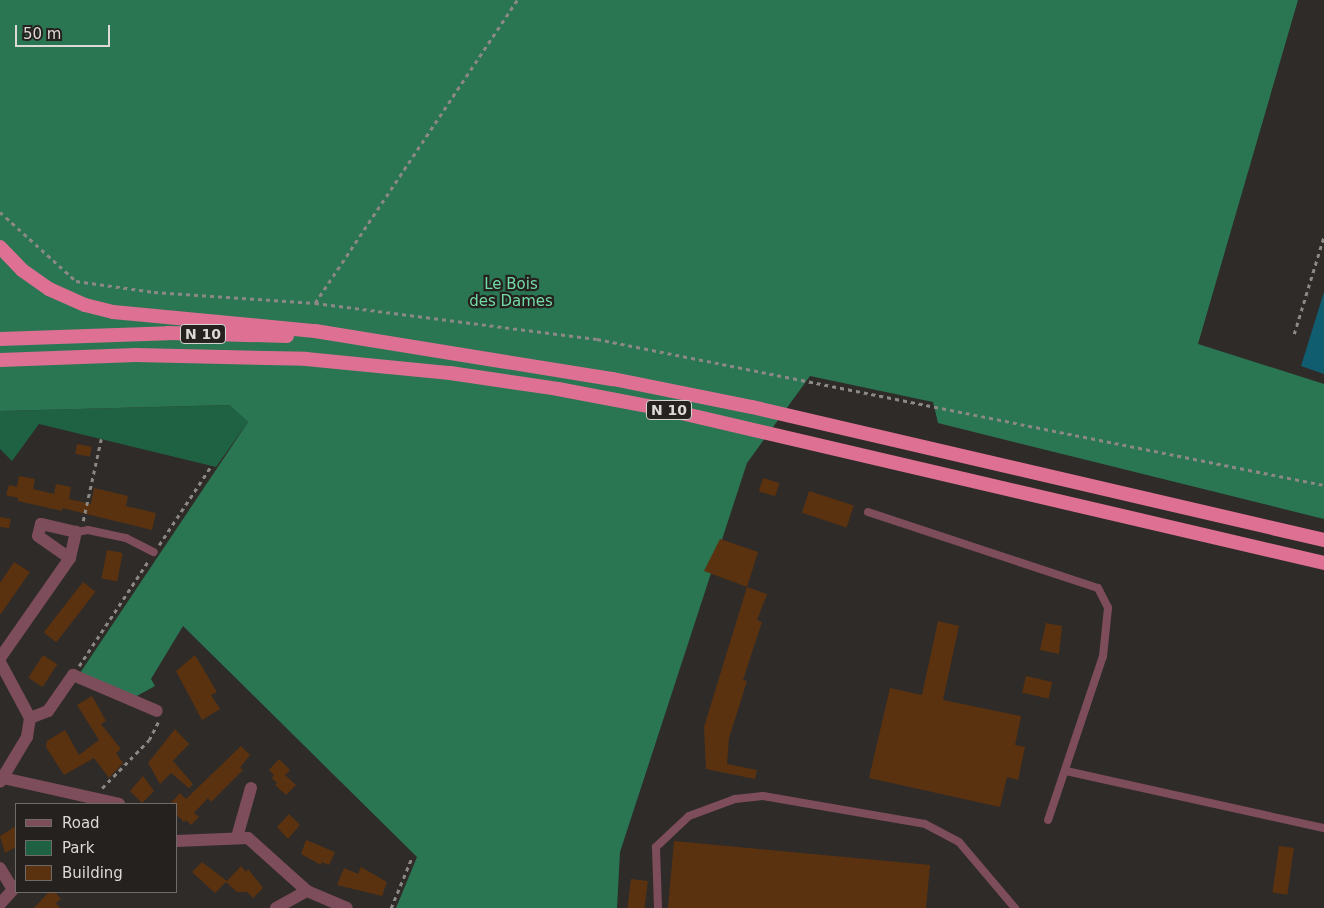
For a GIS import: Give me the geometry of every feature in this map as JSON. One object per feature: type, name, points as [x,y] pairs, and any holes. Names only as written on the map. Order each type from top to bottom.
[{"type":"highway","points":[[0,247],[22,270],[49,289],[84,305],[160,317],[315,331],[405,346]]},
{"type":"highway","name":"N 10","points":[[0,339],[168,332],[276,336],[405,346],[595,376],[743,406],[1324,540]]},
{"type":"highway","points":[[0,369],[136,355]]},
{"type":"highway","name":"N 10","points":[[0,360],[136,355],[306,359],[450,373],[558,389],[664,409],[1324,563]]},
{"type":"street","points":[[0,658],[70,558],[78,531],[40,524],[38,536],[70,558]]},
{"type":"street","points":[[0,662],[30,718],[27,737],[2,780],[115,803]]},
{"type":"street","points":[[30,718],[48,711],[73,675],[157,711]]},
{"type":"street","points":[[237,837],[251,788]]},
{"type":"street","points":[[178,841],[237,837],[257,844],[307,891],[347,908]]},
{"type":"street","points":[[0,868],[14,887],[0,904]]},
{"type":"street","points":[[276,908],[307,891]]},
{"type":"lane","points":[[868,512],[1098,588],[1108,608],[1103,656],[1048,820]]},
{"type":"lane","points":[[78,531],[126,538],[154,552]]},
{"type":"lane","points":[[1066,771],[1324,828]]},
{"type":"lane","points":[[658,908],[656,847],[689,816],[735,799],[763,796],[925,824],[959,842],[1015,908]]},
{"type":"path","points":[[315,303],[517,0]]},
{"type":"path","points":[[0,212],[76,281],[154,292],[315,303],[598,339],[1324,485]]},
{"type":"path","points":[[1294,334],[1324,236]]},
{"type":"path","points":[[78,531],[101,439]]},
{"type":"path","points":[[73,675],[211,466]]},
{"type":"path","points":[[93,798],[150,740],[158,720],[157,711]]},
{"type":"path","points":[[391,908],[412,857]]},
{"type":"green space","name":"Le Bois des Dames","points":[[0,0],[1298,0],[1198,344],[1324,384],[1324,519],[938,423],[933,402],[810,376],[747,463],[620,852],[617,908],[396,908],[417,857],[183,626],[151,679],[155,686],[135,697],[80,673],[248,422],[230,405],[0,411]]},
{"type":"green space","points":[[231,405],[248,422],[216,467],[39,424],[12,461],[0,449],[0,411]]},
{"type":"water","points":[[1324,292],[1324,374],[1301,366]]},
{"type":"building","points":[[77,444],[92,447],[90,457],[75,454]]},
{"type":"building","points":[[19,476],[35,479],[33,489],[54,494],[56,484],[71,487],[69,499],[91,504],[94,488],[128,496],[126,506],[156,513],[152,530],[62,508],[62,511],[18,501],[18,498],[6,495],[9,485],[17,487]]},
{"type":"building","points":[[763,478],[779,483],[775,496],[759,491]]},
{"type":"building","points":[[809,491],[854,506],[847,527],[802,513]]},
{"type":"building","points":[[0,517],[11,519],[9,528],[0,527]]},
{"type":"building","points":[[720,539],[758,552],[747,587],[704,571]]},
{"type":"building","points":[[107,550],[123,553],[117,582],[101,578]]},
{"type":"building","points":[[14,562],[30,572],[0,615],[0,583]]},
{"type":"building","points":[[83,582],[96,592],[56,642],[44,632]]},
{"type":"building","points":[[747,587],[767,594],[757,620],[762,622],[743,680],[747,681],[729,738],[727,764],[757,770],[755,779],[706,769],[704,727]]},
{"type":"building","points":[[938,621],[959,626],[943,700],[1021,716],[1015,745],[1025,747],[1018,780],[1007,777],[1000,807],[869,778],[890,688],[922,695]]},
{"type":"building","points":[[1046,623],[1062,626],[1059,654],[1040,650]]},
{"type":"building","points":[[43,655],[57,664],[43,687],[28,678]]},
{"type":"building","points":[[195,655],[217,692],[211,695],[220,709],[202,720],[176,671]]},
{"type":"building","points":[[1026,676],[1052,682],[1048,699],[1022,693]]},
{"type":"building","points":[[92,696],[106,721],[101,724],[121,749],[116,753],[123,763],[109,778],[94,758],[64,775],[46,747],[47,741],[65,730],[79,755],[99,740],[77,705]]},
{"type":"building","points":[[175,729],[189,744],[173,761],[193,784],[189,788],[171,773],[160,784],[148,763]]},
{"type":"building","points":[[241,746],[250,755],[240,768],[243,770],[211,802],[208,798],[194,813],[199,817],[191,825],[186,820],[184,822],[178,816],[178,803],[171,803],[180,793],[186,799]]},
{"type":"building","points":[[279,759],[290,770],[285,775],[296,785],[286,795],[275,785],[277,783],[272,778],[274,775],[269,770]]},
{"type":"building","points":[[143,776],[154,791],[142,803],[130,791]]},
{"type":"building","points":[[289,814],[300,825],[288,839],[277,827]]},
{"type":"building","points":[[15,827],[15,848],[5,853],[0,836]]},
{"type":"building","points":[[306,840],[335,852],[329,865],[322,862],[321,865],[301,854]]},
{"type":"building","points":[[674,841],[930,865],[926,908],[668,908]]},
{"type":"building","points":[[1279,846],[1294,848],[1287,895],[1272,893]]},
{"type":"building","points":[[202,862],[227,881],[241,866],[246,872],[248,869],[263,888],[253,898],[247,892],[237,892],[226,882],[215,893],[192,872]]},
{"type":"building","points":[[361,867],[387,882],[382,896],[337,885],[344,868],[358,874]]},
{"type":"building","points":[[631,879],[648,881],[645,908],[627,908]]},
{"type":"building","points":[[48,893],[56,893],[61,899],[56,903],[60,908],[34,908]]}]
